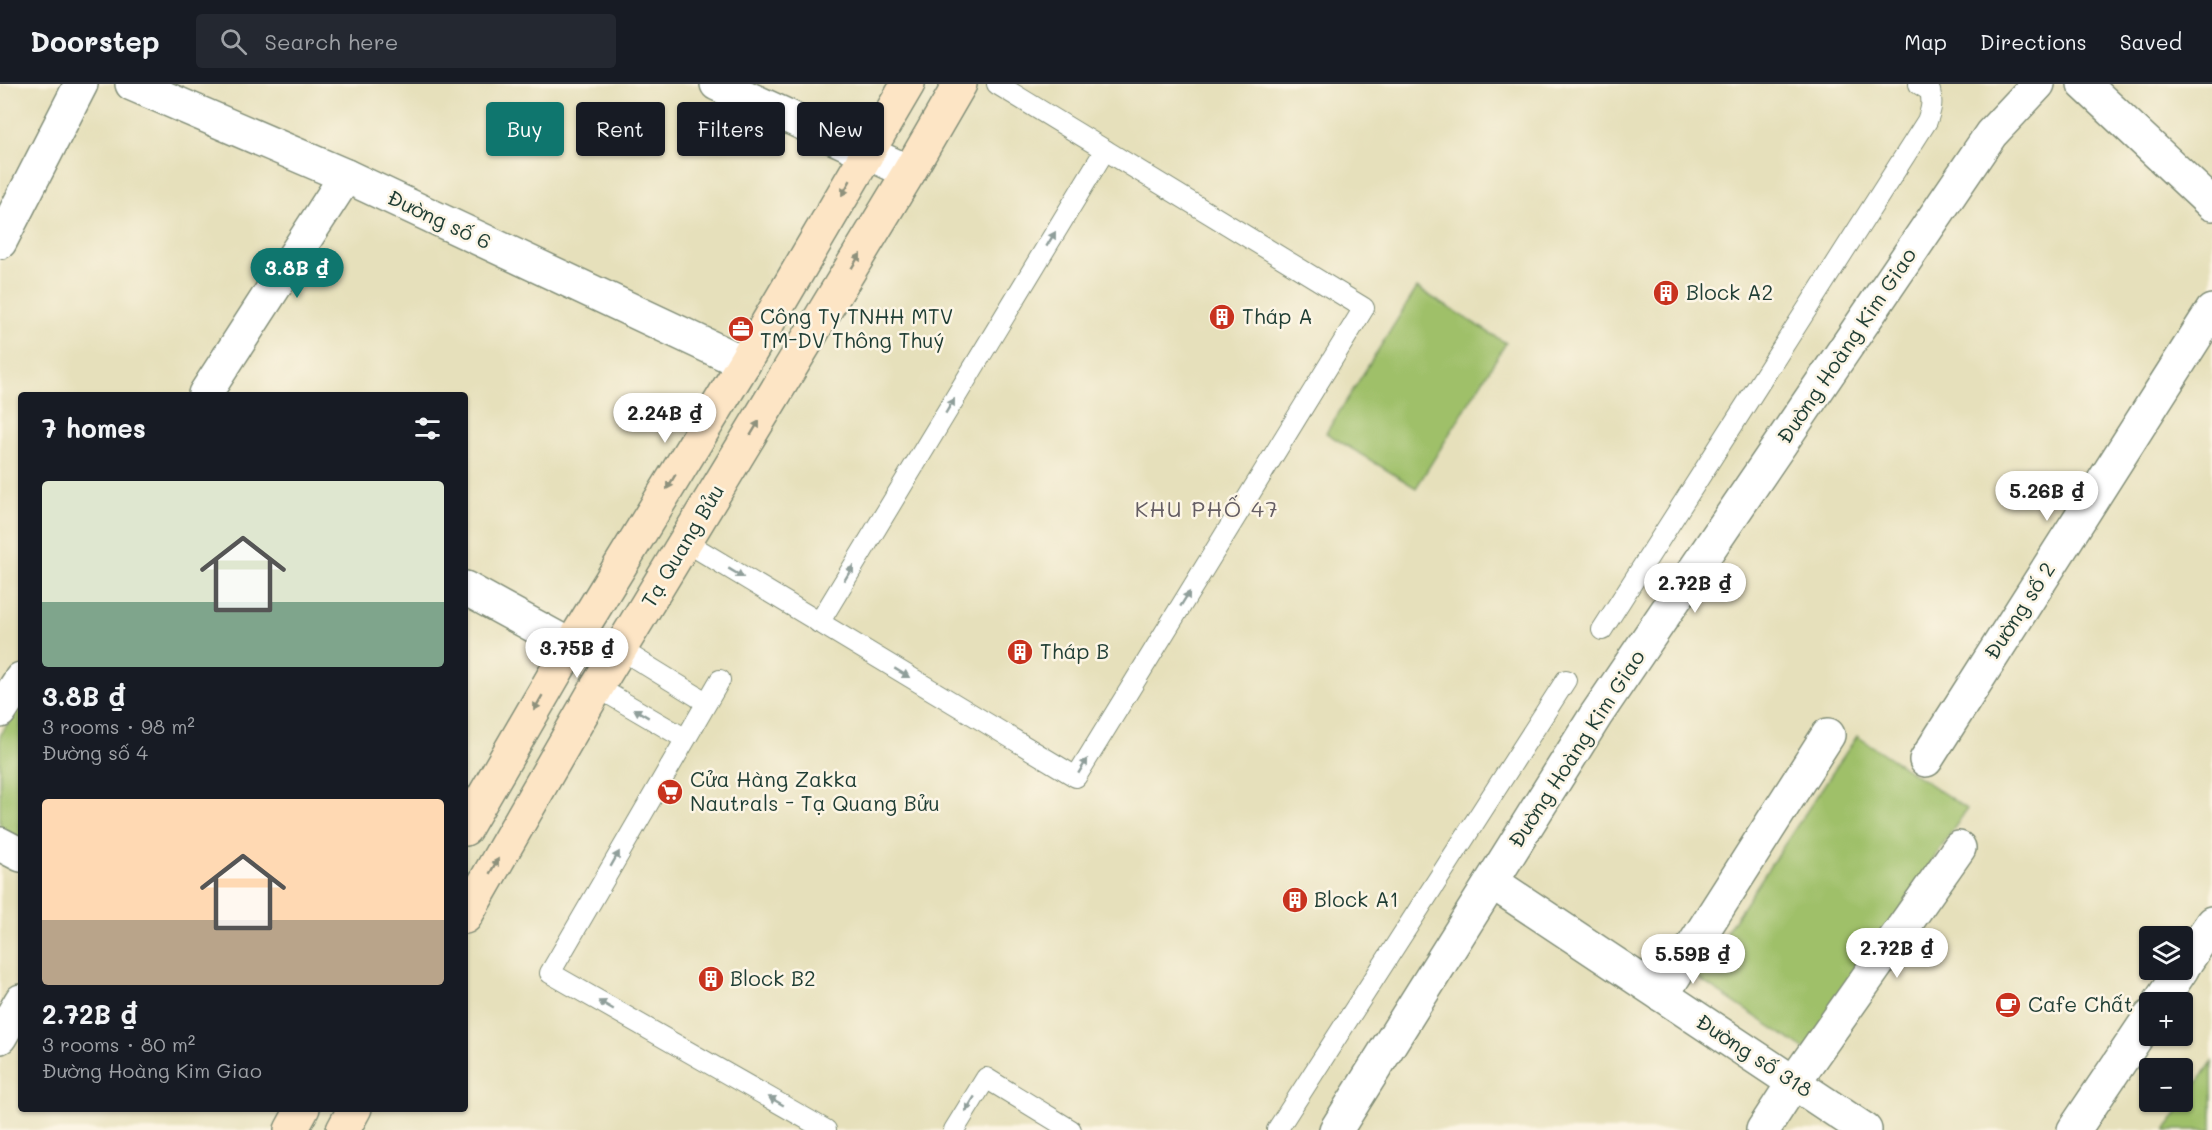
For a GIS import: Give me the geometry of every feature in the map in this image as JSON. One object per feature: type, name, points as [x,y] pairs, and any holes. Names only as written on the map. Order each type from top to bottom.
[{"type":"main road","name":"Tạ Quang Bửu","points":[[884,124],[908,84]]},
{"type":"main road","name":"Tạ Quang Bửu","points":[[468,912],[609,668],[960,84]]},
{"type":"main road","name":"Tạ Quang Bửu","points":[[468,824],[571,646],[744,363],[865,156]]},
{"type":"main road","points":[[571,646],[609,668]]},
{"type":"main road","points":[[291,1130],[301,1112]]},
{"type":"main road","points":[[343,1130],[353,1112]]},
{"type":"street","points":[[0,242],[81,84]]},
{"type":"street","name":"Đường số 6","points":[[132,84],[346,176],[744,363]]},
{"type":"street","points":[[717,84],[797,121]]},
{"type":"street","name":"Đường Hoàng Kim Giao","points":[[1336,1130],[1596,715],[1991,134],[2038,84]]},
{"type":"street","points":[[2084,84],[2212,204]]},
{"type":"street","points":[[874,156],[909,172]]},
{"type":"street","points":[[206,392],[346,176]]},
{"type":"street","name":"Đường số 2","points":[[1926,760],[2212,312]]},
{"type":"street","points":[[468,590],[571,646]]},
{"type":"street","points":[[0,711],[18,683]]},
{"type":"street","points":[[1662,995],[1828,735]]},
{"type":"street","points":[[0,844],[18,853]]},
{"type":"street","points":[[1763,1130],[1794,1082],[1959,848]]},
{"type":"street","name":"Đường số 318","points":[[1492,882],[1865,1130]]},
{"type":"street","points":[[2193,952],[2212,924]]},
{"type":"street","points":[[0,1037],[18,1005]]},
{"type":"street","points":[[2074,1130],[2139,1033]]},
{"type":"lane","points":[[686,542],[1076,777],[1364,308],[997,84]]},
{"type":"lane","points":[[1602,630],[1927,121],[1933,107],[1932,99],[1930,91],[1919,84]]},
{"type":"lane","points":[[819,623],[1105,150]]},
{"type":"lane","points":[[609,668],[706,702]]},
{"type":"lane","points":[[609,668],[684,738]]},
{"type":"lane","points":[[720,680],[684,738],[550,973],[826,1130]]},
{"type":"lane","points":[[1277,1130],[1566,680]]},
{"type":"lane","points":[[954,1130],[986,1078],[1071,1130]]},
{"type":"green space","points":[[1417,288],[1506,343],[1416,488],[1326,433]]},
{"type":"green space","points":[[18,706],[18,846],[0,838],[0,736]]},
{"type":"green space","points":[[1857,736],[1967,809],[1806,1050],[1696,977]]},
{"type":"green space","points":[[2212,1062],[2212,1130],[2166,1130],[2178,1112],[2193,1112],[2193,1090]]},
{"type":"place","name":"Block A2","points":[[1666,293]]},
{"type":"place","name":"Tháp A","points":[[1222,317]]},
{"type":"place","name":"Công Ty TNHH MTV TM-DV Thông Thuý","points":[[741,329]]},
{"type":"place","name":"Tháp B","points":[[1020,652]]},
{"type":"place","name":"Cửa Hàng Zakka Nautrals - Tạ Quang Bửu","points":[[670,792]]},
{"type":"place","name":"Block A1","points":[[1295,900]]},
{"type":"place","name":"Block B2","points":[[711,979]]},
{"type":"place","name":"Cafe Chất","points":[[2008,1005]]},
{"type":"district","name":"KHU PHỐ 47","points":[[1207,509]]}]
